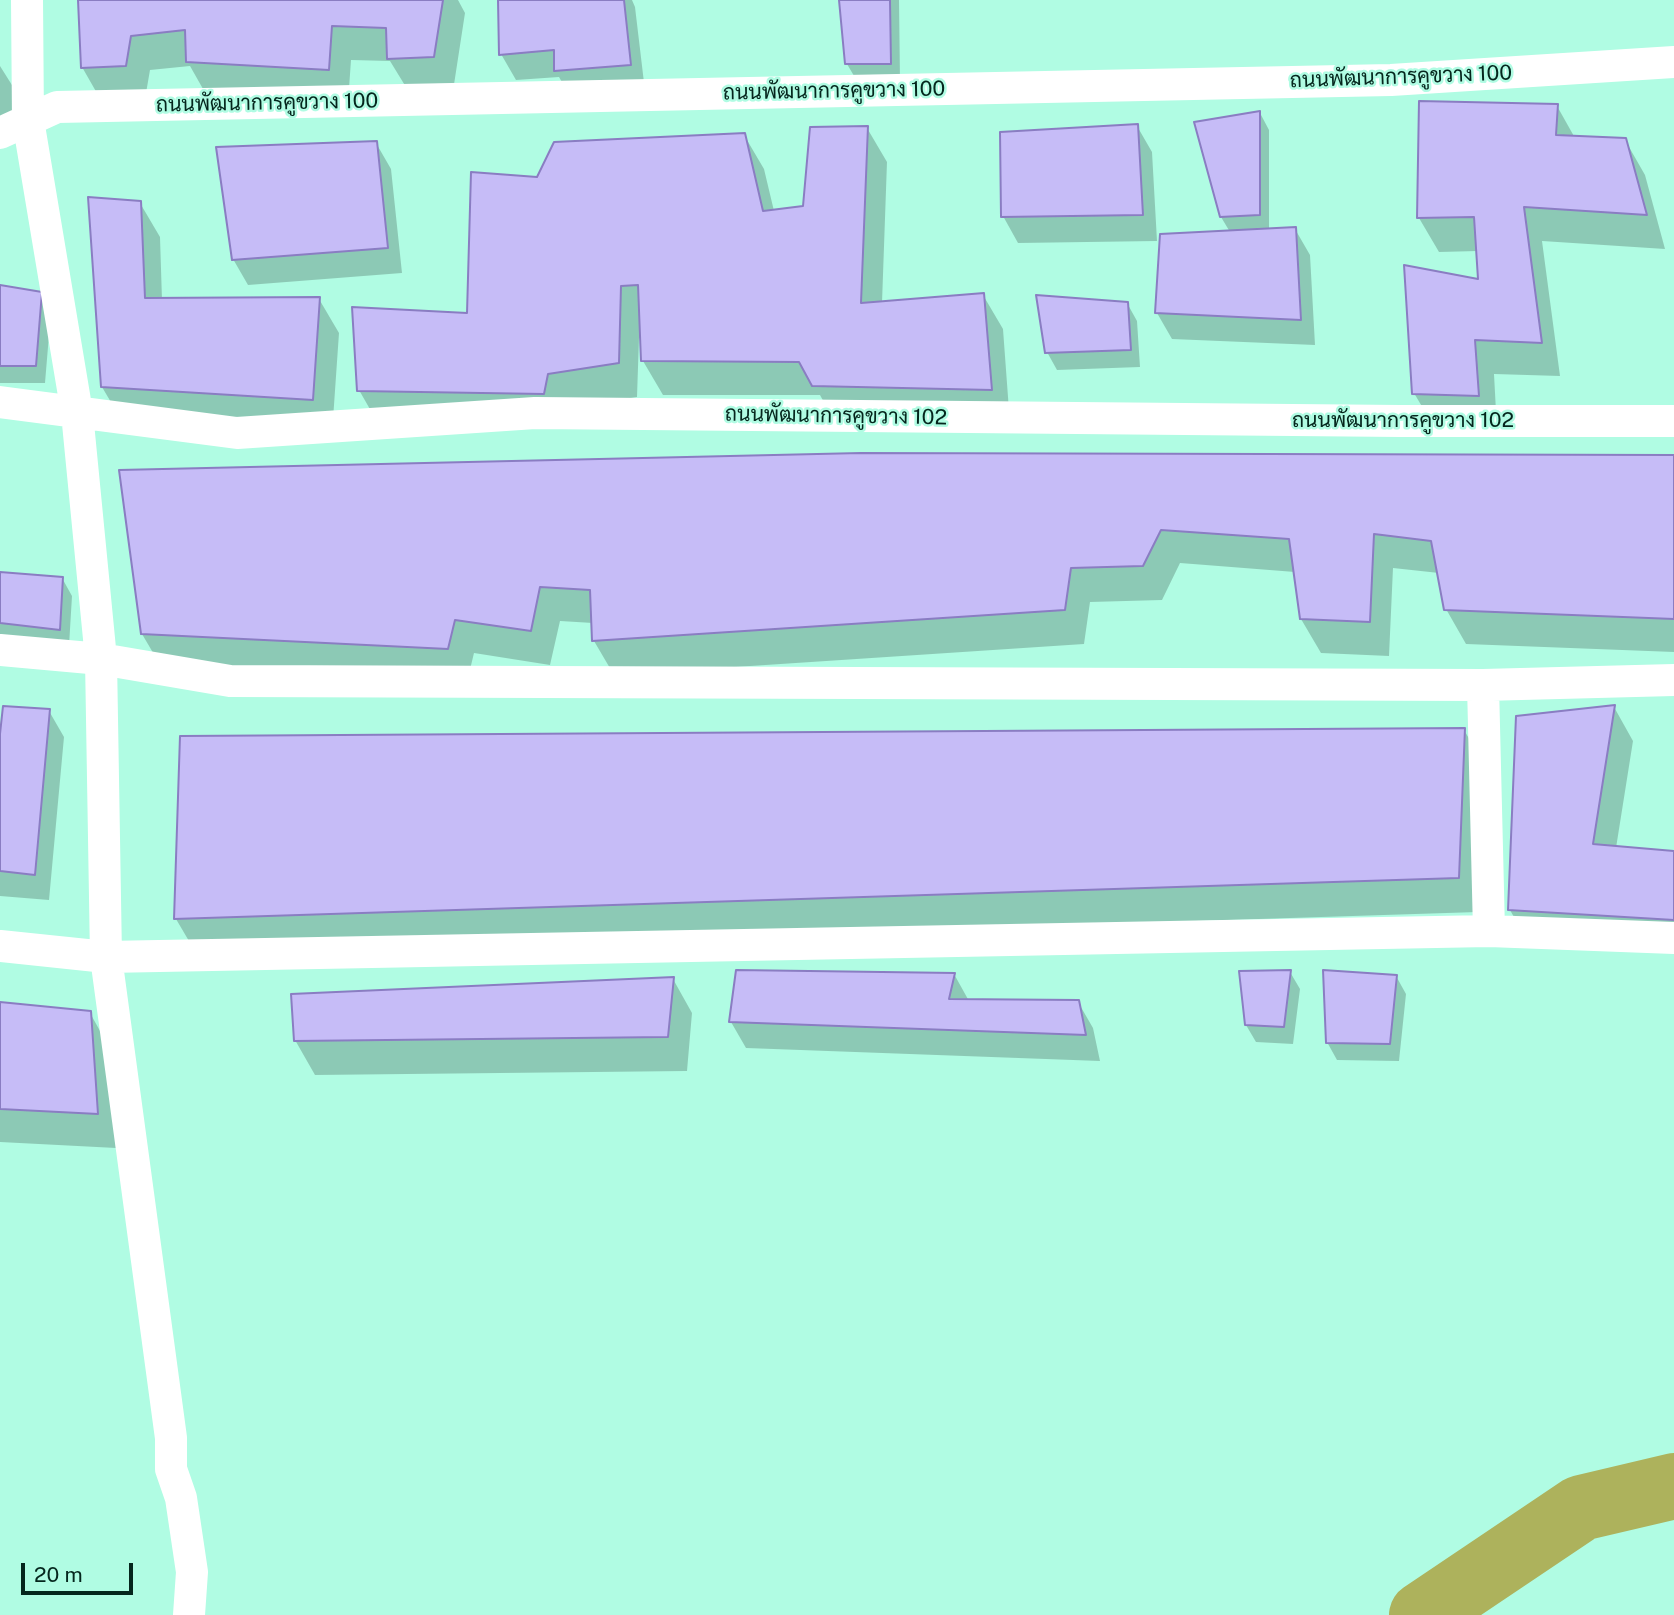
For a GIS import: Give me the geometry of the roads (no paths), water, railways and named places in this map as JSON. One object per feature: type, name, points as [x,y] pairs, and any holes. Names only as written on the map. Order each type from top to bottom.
[{"type":"street","points":[[27,0],[28,120],[78,413],[101,659],[106,957],[171,1438],[171,1469],[181,1498],[192,1572],[189,1615]]},
{"type":"street","name":"ถนนพัฒนาการคูขวาง 100","points":[[0,133],[57,107],[1391,80],[1674,62]]},
{"type":"street","name":"ถนนพัฒนาการคูขวาง 102","points":[[0,402],[237,433],[535,413],[1674,421]]},
{"type":"street","points":[[0,650],[101,659],[230,681],[1483,685],[1674,680]]},
{"type":"street","points":[[1483,685],[1489,931]]},
{"type":"street","points":[[0,946],[106,957],[1489,931],[1674,938]]},
{"type":"waterway","points":[[1422,1615],[1581,1508],[1674,1486]]}]
